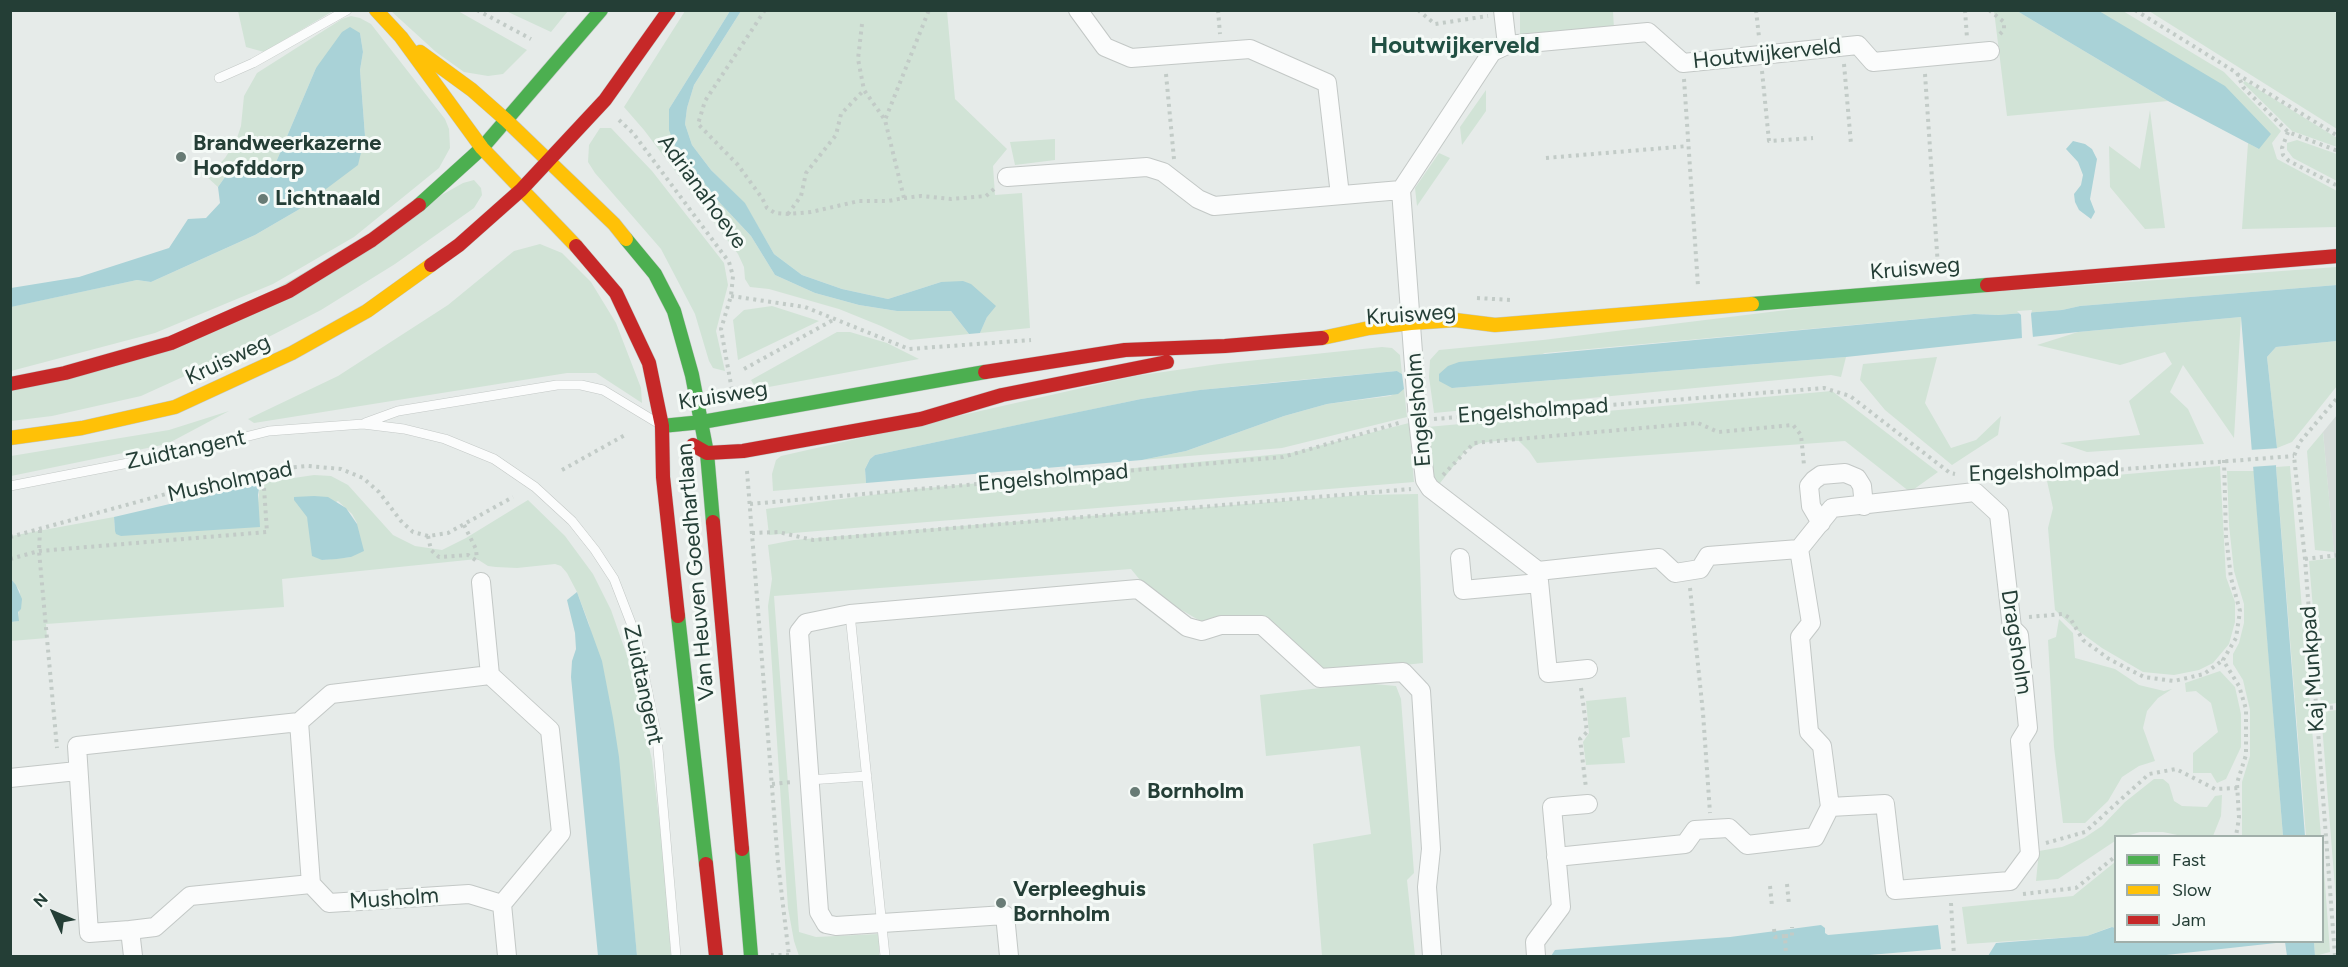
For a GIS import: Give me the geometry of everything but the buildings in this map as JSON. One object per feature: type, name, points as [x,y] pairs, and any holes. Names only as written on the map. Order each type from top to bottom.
[{"type":"main road","points":[[376,10],[401,37],[482,148]]},
{"type":"main road","name":"Kruisweg","points":[[10,384],[65,373],[171,343],[289,291],[372,240],[423,202],[482,148],[601,10]]},
{"type":"main road","name":"Kruisweg","points":[[10,438],[82,428],[175,407],[292,353],[367,311],[459,245],[521,190],[605,100],[669,10]]},
{"type":"main road","points":[[401,37],[472,90],[506,120]]},
{"type":"main road","name":"Van Heuven Goedhartlaan","points":[[506,120],[622,232],[655,274],[674,310],[692,375],[707,453],[751,957]]},
{"type":"main road","name":"Van Heuven Goedhartlaan","points":[[482,148],[583,254],[616,293],[649,363],[662,426],[663,477],[716,957]]},
{"type":"main road","name":"Kruisweg","points":[[1455,335],[1496,325],[2337,256]]},
{"type":"main road","name":"Kruisweg","points":[[662,426],[702,422],[1056,360],[1146,348],[1225,346],[1330,337],[1369,328],[1412,335],[1455,320],[1496,325]]},
{"type":"main road","name":"Kruisweg","points":[[1330,337],[1381,341]]},
{"type":"main road","name":"Kruisweg","points":[[662,426],[707,453],[743,451],[921,419],[1002,395],[1168,362],[1225,346]]},
{"type":"street","points":[[1078,10],[1106,46],[1131,58],[1250,49],[1327,83],[1340,195]]},
{"type":"street","points":[[1412,335],[1401,190],[1492,52],[1507,45],[1503,12]]},
{"type":"street","name":"Houtwijkerveld","points":[[1507,45],[1648,32],[1683,63],[1858,45],[1874,62],[1924,58],[1979,44]]},
{"type":"street","points":[[1007,177],[1147,168],[1163,172],[1198,199],[1214,206],[1401,190]]},
{"type":"street","name":"Engelsholm","points":[[1412,335],[1425,480],[1430,488],[1538,578]]},
{"type":"street","points":[[1821,523],[1811,506],[1809,486],[1821,476],[1845,472],[1857,478],[1862,486],[1864,506]]},
{"type":"street","name":"Dragsholm","points":[[1799,549],[1832,508],[1974,492],[1999,514],[2010,618],[2012,628],[2019,635],[2028,728],[2020,741],[2030,854],[2010,881]]},
{"type":"street","points":[[1460,558],[1462,590],[1659,558],[1675,573],[1700,569],[1707,556],[1799,549],[1811,623],[1800,637],[1809,732],[1822,747],[1830,807],[1815,837],[1747,844],[1729,828],[1695,830],[1685,844],[1556,857]]},
{"type":"street","points":[[1538,578],[1548,673],[1583,670]]},
{"type":"street","points":[[481,582],[490,675],[550,730],[561,833],[502,904],[507,957]]},
{"type":"street","points":[[1009,957],[1005,915],[836,926],[826,924],[819,912],[799,632],[806,623],[850,614],[1138,589],[1187,627],[1202,631],[1221,625],[1262,625],[1320,678],[1403,672],[1421,690],[1431,849],[1427,887],[1432,957]]},
{"type":"street","points":[[299,722],[311,884],[190,896],[155,927],[89,933],[68,771],[76,747],[299,722],[331,694],[490,675]]},
{"type":"street","points":[[10,778],[68,771]]},
{"type":"street","points":[[1536,957],[1535,942],[1561,907],[1552,807],[1588,804]]},
{"type":"street","points":[[1830,807],[1885,804],[1895,890],[2010,881]]},
{"type":"street","name":"Musholm","points":[[311,884],[329,903],[469,894],[502,904]]},
{"type":"street","points":[[130,930],[133,957]]},
{"type":"lane","points":[[219,78],[253,63],[347,10]]},
{"type":"lane","name":"Zuidtangent","points":[[363,424],[398,411],[557,385],[581,385],[603,390],[662,426]]},
{"type":"lane","name":"Zuidtangent","points":[[10,486],[185,452],[269,431],[363,424],[404,429],[445,439],[494,459],[535,487],[572,521],[595,550],[614,579],[636,636],[657,737],[676,957]]},
{"type":"lane","points":[[850,614],[885,957]]},
{"type":"lane","points":[[809,780],[867,776]]},
{"type":"path","points":[[477,10],[531,39]]},
{"type":"path","points":[[765,10],[705,101],[698,124],[738,165],[767,208],[775,213],[788,214],[811,212],[859,201],[888,201],[921,196],[951,199],[986,196],[1007,177]]},
{"type":"path","points":[[885,120],[929,10]]},
{"type":"path","points":[[1418,10],[1435,24],[1503,12]]},
{"type":"path","points":[[1756,10],[1768,141],[1813,138]]},
{"type":"path","points":[[1965,10],[1979,44],[2001,34],[2004,30],[2004,22],[1989,10]]},
{"type":"path","points":[[2135,10],[2337,135]]},
{"type":"path","points":[[862,24],[858,59],[864,90],[885,120],[904,198]]},
{"type":"path","points":[[1843,47],[1851,144]]},
{"type":"path","points":[[1165,55],[1176,180]]},
{"type":"path","points":[[1924,58],[1938,268]]},
{"type":"path","points":[[1683,63],[1698,286]]},
{"type":"path","points":[[2237,73],[2243,87],[2288,132],[2337,151]]},
{"type":"path","points":[[788,214],[801,196],[806,173],[836,135],[842,114],[864,90]]},
{"type":"path","name":"Adrianahoeve","points":[[619,120],[633,134],[729,262],[734,276],[731,296]]},
{"type":"path","points":[[2288,132],[2282,148],[2283,155],[2289,161],[2337,186]]},
{"type":"path","points":[[1546,158],[1689,146]]},
{"type":"path","points":[[736,415],[721,329],[731,296],[805,307],[909,349],[1039,339]]},
{"type":"path","points":[[744,369],[833,320]]},
{"type":"path","name":"Engelsholmpad","points":[[750,504],[1283,457],[1405,421],[1824,388],[1850,396],[1950,473],[1961,476]]},
{"type":"path","points":[[2294,456],[2300,442],[2337,397]]},
{"type":"path","points":[[752,533],[778,532],[813,540],[1430,488],[1474,443],[1698,423],[1718,432],[1793,425],[1801,435],[1804,471],[1814,480]]},
{"type":"path","points":[[562,470],[625,435]]},
{"type":"path","points":[[743,451],[750,504],[778,863],[789,957]]},
{"type":"path","name":"Engelsholmpad","points":[[1983,478],[2023,477],[2294,456]]},
{"type":"path","name":"Kaj Munkpad","points":[[2294,456],[2305,559],[2335,957]]},
{"type":"path","points":[[2010,618],[2063,614],[2070,618],[2083,640],[2109,659],[2144,677],[2174,681],[2204,674],[2223,660],[2236,638],[2240,611],[2231,578],[2226,536],[2224,460]]},
{"type":"path","name":"Musholmpad","points":[[10,537],[195,486],[308,466],[341,469],[363,478],[379,492],[412,532],[428,536],[430,550],[439,557],[468,555],[477,561],[476,549],[464,525]]},
{"type":"path","points":[[10,559],[39,551],[267,532],[263,473]]},
{"type":"path","points":[[428,536],[447,533],[513,497]]},
{"type":"path","points":[[40,530],[39,551],[68,771]]},
{"type":"path","points":[[2305,559],[2337,555]]},
{"type":"path","points":[[1688,571],[1703,712],[1711,829]]},
{"type":"path","points":[[2223,660],[2239,686],[2246,709],[2246,755],[2238,788],[2239,818],[2236,835]]},
{"type":"path","points":[[1583,670],[1587,732],[1581,739],[1588,804]]},
{"type":"path","points":[[2315,709],[2337,707]]},
{"type":"path","points":[[2029,845],[2048,843],[2085,832],[2149,774],[2176,769],[2215,789],[2238,788]]},
{"type":"path","points":[[2010,881],[2017,895],[2076,888],[2114,857]]},
{"type":"path","points":[[1787,884],[1789,905]]},
{"type":"path","points":[[1770,886],[1772,906]]},
{"type":"path","points":[[1949,886],[1954,957]]},
{"type":"path","points":[[1774,929],[1775,937],[1792,936],[1792,927]]},
{"type":"path","points":[[1785,936],[1786,957]]},
{"type":"shaded area","points":[[2337,415],[2337,589],[2323,432]]},
{"type":"green space","points":[[568,10],[551,32],[506,11]]},
{"type":"green space","points":[[1520,10],[1613,11],[1614,29],[1520,36]]},
{"type":"green space","points":[[238,11],[333,11],[264,52],[246,47]]},
{"type":"green space","points":[[391,11],[458,11],[527,50],[503,74],[488,76],[464,72],[436,52]]},
{"type":"green space","points":[[685,11],[730,11],[669,109],[676,148],[720,203],[751,236],[775,275],[815,293],[859,305],[897,311],[951,311],[969,334],[910,340],[839,309],[769,289],[750,287],[745,279],[744,267],[738,254],[624,107]]},
{"type":"green space","points":[[741,11],[947,11],[955,99],[1007,149],[993,166],[995,195],[1022,193],[1030,328],[980,333],[987,317],[941,282],[888,299],[842,289],[802,275],[774,254],[745,204],[711,170],[692,145],[685,124],[694,85]]},
{"type":"green space","points":[[1994,11],[2017,11],[2168,101],[2007,116]]},
{"type":"green space","points":[[2099,11],[2123,11],[2224,72],[2281,131],[2272,143],[2277,159],[2337,191],[2337,227],[2242,229],[2248,143],[2259,149]]},
{"type":"green space","points":[[2149,11],[2332,11],[2338,14],[2337,129]]},
{"type":"green space","points":[[351,16],[371,24],[445,119],[449,129],[450,148],[439,168],[354,237],[273,284],[155,333],[11,371],[10,307],[137,280],[151,282],[255,235],[298,210],[365,136],[360,70],[363,52],[360,33],[316,68],[274,167],[230,170],[218,187],[207,177],[225,158],[236,141],[241,126],[244,96],[257,73],[342,19]]},
{"type":"green space","points":[[2245,81],[2337,138],[2337,147],[2292,131],[2243,83]]},
{"type":"green space","points":[[1486,90],[1486,111],[1462,145],[1460,127]]},
{"type":"green space","points":[[2150,110],[2165,228],[2145,229],[2110,187],[2109,146],[2140,169]]},
{"type":"green space","points":[[600,128],[611,128],[652,171],[724,263],[728,285],[716,331],[725,371],[713,368],[709,361],[695,314],[661,249],[588,162],[589,145]]},
{"type":"green space","points":[[1055,139],[1055,160],[1015,165],[1010,142]]},
{"type":"green space","points":[[2297,140],[2337,154],[2337,181],[2293,158],[2287,150],[2287,143]]},
{"type":"green space","points":[[1439,153],[1450,158],[1417,206],[1415,188]]},
{"type":"green space","points":[[474,180],[481,188],[482,195],[474,208],[395,264],[321,310],[253,345],[141,396],[52,416],[11,421],[10,391],[163,352],[463,183]]},
{"type":"green space","points":[[540,244],[562,253],[591,282],[616,323],[641,388],[642,403],[596,373],[567,373],[254,423],[248,419],[338,376],[448,305],[514,251]]},
{"type":"green space","points":[[2337,267],[2337,285],[2080,306],[2062,310],[1998,315],[1974,314],[1545,353],[1452,388],[1846,357],[1841,377],[1831,375],[1434,413],[1429,377],[1430,360],[1439,350],[1543,340],[1851,302]]},
{"type":"green space","points":[[772,306],[819,321],[738,360],[733,320],[744,310]]},
{"type":"green space","points":[[2241,317],[2234,438],[2183,365],[2170,392],[2188,409],[2204,444],[2087,452],[2060,443],[2140,435],[2129,401],[2172,364],[2165,352],[2120,365],[2037,345],[2078,332]]},
{"type":"green space","points":[[837,332],[850,332],[887,343],[919,359],[758,389],[751,380]]},
{"type":"green space","points":[[2337,341],[2337,386],[2292,442],[2277,448],[2267,357],[2276,347]]},
{"type":"green space","points":[[1382,347],[1392,348],[1400,355],[1402,374],[1397,371],[1277,382],[1141,399],[875,455],[865,469],[866,483],[773,491],[772,474],[776,460],[781,456],[1135,376],[1219,364]]},
{"type":"green space","points":[[1937,357],[1925,403],[1951,448],[1976,440],[2001,416],[1998,435],[1952,465],[1885,410],[1860,380],[1863,364]]},
{"type":"green space","points":[[1404,389],[1407,417],[1282,448],[1142,460],[1186,451],[1284,416],[1327,404],[1390,396]]},
{"type":"green space","points":[[1832,391],[1938,472],[1910,492],[1845,441],[1537,463],[1519,441],[1504,440],[1481,443],[1466,450],[1437,487],[1433,485],[1427,427]]},
{"type":"green space","points":[[229,411],[167,444],[11,476],[11,456],[169,430]]},
{"type":"green space","points":[[1409,423],[1414,482],[769,535],[766,509],[917,489],[1291,453]]},
{"type":"green space","points":[[2323,432],[2334,552],[2315,550],[2307,451]]},
{"type":"green space","points":[[2220,466],[2226,577],[2235,602],[2235,622],[2229,644],[2213,663],[2199,670],[2174,675],[2143,672],[2102,648],[2073,627],[2055,610],[2048,528],[2053,508],[2047,481]]},
{"type":"green space","points":[[2290,466],[2321,835],[2306,835],[2276,467]]},
{"type":"green space","points":[[2227,471],[2254,471],[2283,835],[2242,835],[2242,782],[2250,756],[2250,710],[2243,680],[2233,664],[2233,654],[2239,643],[2244,623],[2244,604],[2234,571]]},
{"type":"green space","points":[[314,475],[331,476],[348,485],[393,535],[415,546],[442,550],[528,500],[565,536],[593,574],[611,610],[631,667],[652,760],[664,861],[671,956],[637,956],[616,743],[589,624],[577,592],[561,566],[555,564],[517,568],[496,567],[488,566],[477,559],[282,579],[284,607],[46,624],[47,638],[11,641],[11,622],[18,621],[20,591],[11,579],[11,536],[114,517],[115,531],[258,503],[260,483]],"holes":[[[338,501],[352,514],[357,523],[351,557],[322,560],[307,517]]]},
{"type":"green space","points":[[1418,494],[1423,663],[1319,674],[1258,618],[1202,622],[1149,591],[1131,569],[774,596],[799,932],[816,937],[879,934],[879,956],[799,956],[788,908],[768,606],[772,579],[768,545],[794,540],[985,524],[1363,495]]},
{"type":"green space","points":[[2335,558],[2338,589],[2337,703],[2321,705],[2309,561]]},
{"type":"green space","points":[[2059,619],[2073,633],[2075,658],[2115,669],[2139,685],[2164,691],[2172,689],[2158,698],[2147,711],[2143,728],[2155,761],[2139,766],[2122,777],[2108,801],[2085,823],[2063,823],[2054,747],[2048,640],[2056,637]]},
{"type":"green space","points":[[2220,671],[2235,687],[2241,714],[2241,747],[2226,779],[2217,783],[2211,773],[2193,773],[2193,753],[2218,732],[2211,703],[2196,691],[2186,692],[2185,683]]},
{"type":"green space","points":[[1363,683],[1396,686],[1401,699],[1414,873],[1407,880],[1415,956],[1322,956],[1313,844],[1371,834],[1360,746],[1266,756],[1260,695]]},
{"type":"green space","points":[[1626,697],[1630,737],[1622,738],[1625,763],[1586,765],[1583,742],[1589,733],[1586,701]]},
{"type":"green space","points":[[2338,710],[2337,913],[2321,712]]},
{"type":"green space","points":[[2154,779],[2163,779],[2169,784],[2174,801],[2182,806],[2207,807],[2215,796],[2222,795],[2221,816],[2213,835],[2140,832],[2130,835],[2114,835],[2114,842],[2058,879],[2036,881],[2039,851],[2062,847],[2084,838],[2102,826],[2125,802]]},
{"type":"green space","points":[[2114,863],[2114,928],[2087,936],[1967,944],[1962,907],[2073,896]]},
{"type":"green space","points":[[2324,870],[2330,952],[2315,956],[2314,943],[2324,943]]},
{"type":"water","points":[[730,11],[741,11],[694,85],[685,124],[692,145],[711,170],[745,203],[774,254],[802,275],[842,289],[888,299],[941,282],[963,281],[971,284],[996,306],[987,317],[980,333],[969,334],[951,311],[897,311],[859,305],[815,293],[775,275],[751,236],[720,203],[676,148],[669,130],[669,109]]},
{"type":"water","points":[[2017,11],[2099,11],[2225,86],[2271,134],[2259,149],[2168,101]]},
{"type":"water","points":[[350,27],[360,33],[363,52],[360,70],[365,136],[358,165],[298,210],[255,235],[151,282],[137,280],[11,307],[11,288],[79,277],[169,248],[188,219],[206,218],[220,203],[218,187],[230,170],[274,167],[316,68],[342,32]]},
{"type":"water","points":[[2073,141],[2085,144],[2092,149],[2097,159],[2090,199],[2095,212],[2091,219],[2079,210],[2075,202],[2074,194],[2081,185],[2083,175],[2078,162],[2066,149]]},
{"type":"water","points":[[2337,285],[2337,341],[2276,347],[2267,357],[2277,448],[2276,467],[2305,835],[2283,835],[2241,317],[1846,357],[1452,388],[1439,381],[1439,374],[1448,366],[1459,362],[1974,314],[1998,315],[2062,310],[2080,306]]},
{"type":"water","points":[[1397,371],[1402,374],[1404,389],[1398,394],[1327,404],[1284,416],[1186,451],[1142,460],[866,483],[865,469],[875,455],[1064,415],[1141,399],[1200,390]]},
{"type":"water","points":[[260,483],[258,495],[260,527],[121,536],[116,534],[114,517]]},
{"type":"water","points":[[294,497],[328,497],[346,508],[357,524],[364,551],[351,557],[337,559],[322,560],[312,556],[307,517]]},
{"type":"water","points":[[11,579],[22,599],[21,609],[18,612],[19,621],[11,622]]},
{"type":"water","points":[[577,592],[602,661],[613,718],[619,757],[637,956],[598,956],[571,677],[572,661],[576,649],[575,633],[567,600]]},
{"type":"water","points":[[1821,925],[1828,935],[1938,925],[1941,949],[1857,956],[1551,956],[1555,950],[1730,937]]},
{"type":"water","points":[[2112,927],[2114,928],[2114,943],[2276,943],[2157,956],[1988,956],[1996,943],[2087,936]]},
{"type":"water","points":[[2285,943],[2314,943],[2315,956],[2287,956]]},
{"type":"pier","points":[[2032,310],[2033,338],[2022,339],[2021,315],[2017,311]]},
{"type":"pier","points":[[2280,448],[2279,465],[2250,467],[2249,450]]},
{"type":"traffic: fast","points":[[419,205],[482,148],[601,10]]},
{"type":"traffic: fast","points":[[626,239],[655,274],[674,311],[692,375],[707,453],[713,522]]},
{"type":"traffic: fast","points":[[1752,304],[1987,285]]},
{"type":"traffic: fast","points":[[662,426],[702,422],[985,372]]},
{"type":"traffic: fast","points":[[678,616],[706,864]]},
{"type":"traffic: fast","points":[[742,849],[751,956]]},
{"type":"traffic: slow","points":[[376,10],[401,37],[482,148],[576,246]]},
{"type":"traffic: slow","points":[[420,52],[472,90],[506,120],[614,224],[626,239]]},
{"type":"traffic: slow","points":[[10,438],[82,428],[175,407],[292,353],[367,311],[431,265]]},
{"type":"traffic: slow","points":[[1322,338],[1369,328],[1411,323],[1455,320],[1495,325],[1752,304]]},
{"type":"traffic: jam","points":[[431,265],[459,245],[521,190],[605,100],[669,10]]},
{"type":"traffic: jam","points":[[10,384],[65,373],[171,343],[289,291],[372,240],[419,205]]},
{"type":"traffic: jam","points":[[576,246],[616,293],[649,363],[662,426],[663,477],[678,616]]},
{"type":"traffic: jam","points":[[1987,285],[2338,256]]},
{"type":"traffic: jam","points":[[985,372],[1125,350],[1225,346],[1322,338]]},
{"type":"traffic: jam","points":[[693,445],[707,453],[743,451],[921,419],[1002,395],[1167,362]]},
{"type":"traffic: jam","points":[[713,522],[742,849]]},
{"type":"traffic: jam","points":[[706,864],[716,956]]},
{"type":"place","name":"Brandweerkazerne Hoofddorp","points":[[181,157]]},
{"type":"place","name":"Lichtnaald","points":[[263,199]]},
{"type":"place","name":"Bornholm","points":[[1135,792]]},
{"type":"place","name":"Verpleeghuis Bornholm","points":[[1001,903]]},
{"type":"district","name":"Houtwijkerveld","points":[[1455,46]]}]
